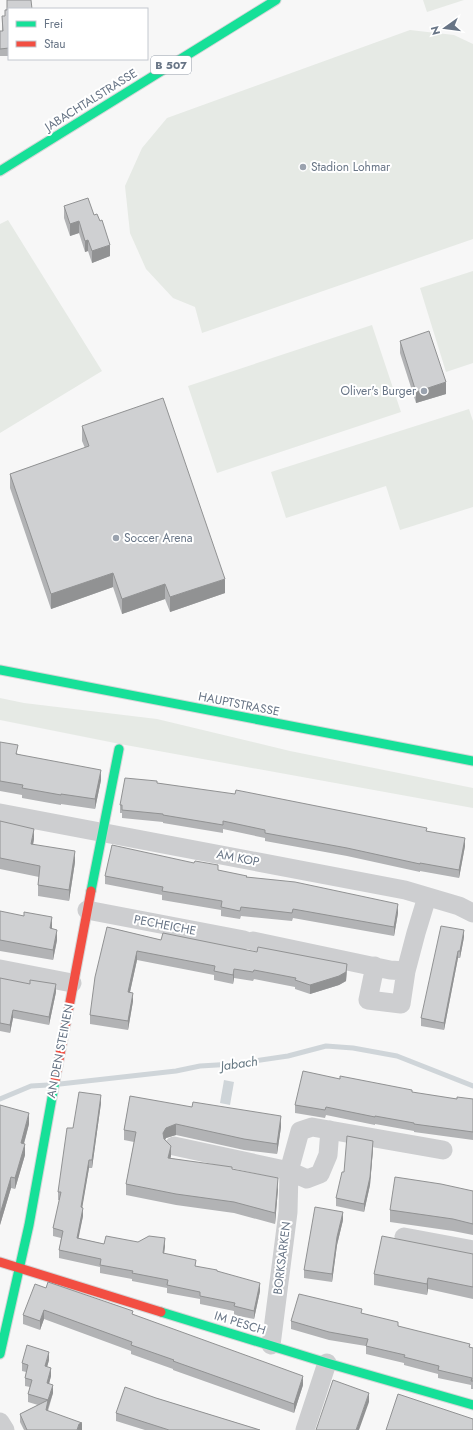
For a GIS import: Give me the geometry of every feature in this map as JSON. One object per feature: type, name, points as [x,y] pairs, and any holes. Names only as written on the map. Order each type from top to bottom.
[{"type":"street","name":"JABACHTALSTRASSE","points":[[0,171],[276,0]]},
{"type":"street","name":"HAUPTSTRASSE","points":[[0,670],[473,761]]},
{"type":"street","name":"AN DEN STEINEN","points":[[0,1354],[29,1225],[72,983],[104,832],[119,749]]},
{"type":"street","name":"AM KOP","points":[[0,813],[405,890],[473,912]]},
{"type":"street","points":[[375,966],[368,1000],[401,1004],[406,971],[427,897]]},
{"type":"street","name":"PECHEICHE","points":[[87,910],[390,970],[406,971]]},
{"type":"street","points":[[0,969],[72,983]]},
{"type":"street","name":"BORKSARKEN","points":[[270,1345],[288,1212],[289,1171],[300,1131],[312,1127],[443,1150]]},
{"type":"street","points":[[174,1146],[289,1171],[306,1179],[320,1174],[328,1155],[330,1130]]},
{"type":"street","points":[[404,1237],[473,1250]]},
{"type":"street","name":"IM PESCH","points":[[0,1262],[327,1363],[473,1404]]},
{"type":"street","points":[[305,1430],[327,1363]]},
{"type":"street","points":[[0,1422],[6,1430]]},
{"type":"shaded area","points":[[423,0],[464,0],[427,12]]},
{"type":"shaded area","name":"Stadion Lohmar","points":[[410,30],[454,35],[473,44],[473,239],[202,333],[195,307],[173,298],[146,269],[130,233],[125,186],[142,148],[167,118]]},
{"type":"shaded area","points":[[8,220],[102,371],[0,433],[0,224]]},
{"type":"shaded area","points":[[473,271],[473,363],[446,372],[420,288]]},
{"type":"shaded area","points":[[372,325],[401,412],[217,473],[188,386]]},
{"type":"shaded area","points":[[469,409],[473,421],[473,507],[400,530],[386,486],[286,518],[271,472]]},
{"type":"shaded area","points":[[0,698],[24,703],[157,719],[290,751],[473,788],[473,808],[120,744],[0,720]]},
{"type":"shaded area","points":[[224,1080],[234,1082],[230,1105],[220,1103]]},
{"type":"building","points":[[7,0],[31,0],[32,8],[8,8],[8,48],[0,49],[0,31],[3,31],[2,16],[5,16],[5,10],[7,10]]},
{"type":"building","points":[[88,198],[94,215],[97,214],[100,221],[102,220],[110,245],[92,251],[88,240],[85,241],[79,221],[70,224],[64,206]]},
{"type":"building","points":[[429,331],[446,382],[416,392],[400,341]]},
{"type":"building","name":"Soccer Arena","points":[[163,398],[225,579],[170,597],[165,584],[122,599],[113,573],[51,594],[10,474],[89,446],[82,426]]},
{"type":"building","points":[[0,742],[18,745],[16,754],[101,770],[95,799],[22,788],[23,785],[0,781]]},
{"type":"building","points":[[125,778],[157,781],[157,783],[235,794],[236,790],[427,828],[426,831],[465,838],[459,870],[420,864],[347,848],[265,833],[265,830],[223,821],[223,825],[163,814],[122,810],[122,805],[120,805]]},
{"type":"building","points":[[0,821],[34,829],[31,844],[75,851],[69,890],[38,885],[40,866],[0,858]]},
{"type":"building","points":[[112,845],[194,863],[195,861],[218,865],[218,870],[247,876],[246,877],[295,882],[398,904],[394,927],[293,909],[292,913],[241,907],[240,911],[221,907],[222,901],[162,891],[163,887],[105,876]]},
{"type":"building","points":[[0,911],[24,916],[24,912],[52,917],[50,928],[57,930],[53,950],[0,940]]},
{"type":"building","points":[[441,926],[464,930],[460,951],[458,951],[444,1023],[421,1018]]},
{"type":"building","points":[[107,927],[161,940],[163,933],[257,952],[258,947],[347,964],[346,972],[339,976],[310,985],[295,980],[296,978],[254,970],[253,972],[234,969],[233,975],[214,971],[215,966],[137,951],[128,992],[133,993],[128,1021],[90,1015],[95,977]]},
{"type":"building","points":[[0,978],[30,984],[30,980],[56,984],[49,1017],[13,1010],[10,1025],[0,1023]]},
{"type":"building","points":[[303,1071],[340,1079],[340,1076],[412,1090],[412,1092],[457,1099],[457,1097],[473,1099],[473,1132],[414,1124],[326,1107],[325,1110],[295,1105]]},
{"type":"building","points":[[79,1092],[101,1095],[92,1160],[89,1160],[81,1207],[83,1208],[77,1238],[104,1244],[106,1236],[138,1242],[149,1236],[165,1238],[163,1253],[196,1260],[195,1266],[217,1270],[260,1283],[254,1311],[234,1306],[235,1303],[200,1296],[200,1292],[167,1285],[168,1280],[132,1273],[133,1271],[100,1265],[101,1259],[59,1250],[63,1231],[53,1228],[61,1192],[58,1192],[67,1128],[73,1128]]},
{"type":"building","points":[[130,1096],[192,1107],[193,1102],[281,1116],[277,1144],[244,1139],[176,1124],[166,1128],[163,1133],[164,1139],[171,1146],[168,1158],[232,1167],[232,1169],[278,1178],[275,1213],[234,1202],[176,1194],[126,1184],[136,1132],[124,1130]]},
{"type":"building","points":[[0,1105],[29,1113],[21,1143],[25,1144],[15,1178],[11,1177],[0,1214]]},
{"type":"building","points":[[347,1136],[373,1141],[370,1177],[364,1204],[336,1198],[342,1172],[344,1172]]},
{"type":"building","points":[[395,1177],[441,1184],[473,1191],[473,1224],[453,1219],[390,1210]]},
{"type":"building","points":[[315,1207],[343,1212],[337,1237],[332,1274],[304,1270]]},
{"type":"building","points":[[382,1236],[473,1254],[473,1287],[428,1278],[427,1284],[374,1274]]},
{"type":"building","points":[[48,1282],[133,1311],[132,1314],[303,1376],[294,1404],[173,1361],[174,1360],[131,1345],[132,1342],[44,1310],[40,1321],[23,1315],[35,1284],[46,1288]]},
{"type":"building","points":[[299,1294],[362,1309],[361,1313],[398,1322],[398,1326],[470,1344],[469,1347],[473,1348],[473,1381],[471,1381],[472,1378],[438,1370],[439,1366],[404,1357],[405,1355],[366,1346],[368,1339],[329,1332],[291,1321]]},
{"type":"building","points":[[27,1345],[49,1352],[45,1366],[51,1368],[47,1383],[53,1385],[48,1400],[28,1394],[32,1380],[25,1378],[28,1365],[22,1363]]},
{"type":"building","points":[[333,1380],[369,1393],[356,1430],[316,1430]]},
{"type":"building","points":[[125,1387],[260,1430],[169,1430],[116,1413]]},
{"type":"building","points":[[398,1394],[473,1419],[473,1430],[386,1430]]},
{"type":"building","points":[[48,1400],[46,1410],[82,1423],[79,1424],[77,1430],[27,1430],[20,1414]]},
{"type":"waterway","name":"Jabach","points":[[60,1084],[176,1071],[200,1066],[234,1064],[288,1056],[326,1046],[353,1048],[397,1056],[473,1086]]},
{"type":"waterway","name":"Jabach","points":[[0,1099],[31,1086],[48,1085]]},
{"type":"traffic: fast","points":[[0,171],[276,0]]},
{"type":"traffic: fast","points":[[0,670],[473,761]]},
{"type":"traffic: fast","points":[[91,891],[119,749]]},
{"type":"traffic: fast","points":[[0,1354],[29,1225],[55,1081]]},
{"type":"traffic: fast","points":[[161,1312],[327,1363],[473,1405]]},
{"type":"traffic: jam","points":[[55,1081],[91,891]]},
{"type":"traffic: jam","points":[[0,1262],[161,1312]]},
{"type":"place","name":"Stadion Lohmar","points":[[303,167]]},
{"type":"place","name":"Oliver's Burger","points":[[424,391]]},
{"type":"place","name":"Soccer Arena","points":[[116,538]]}]
